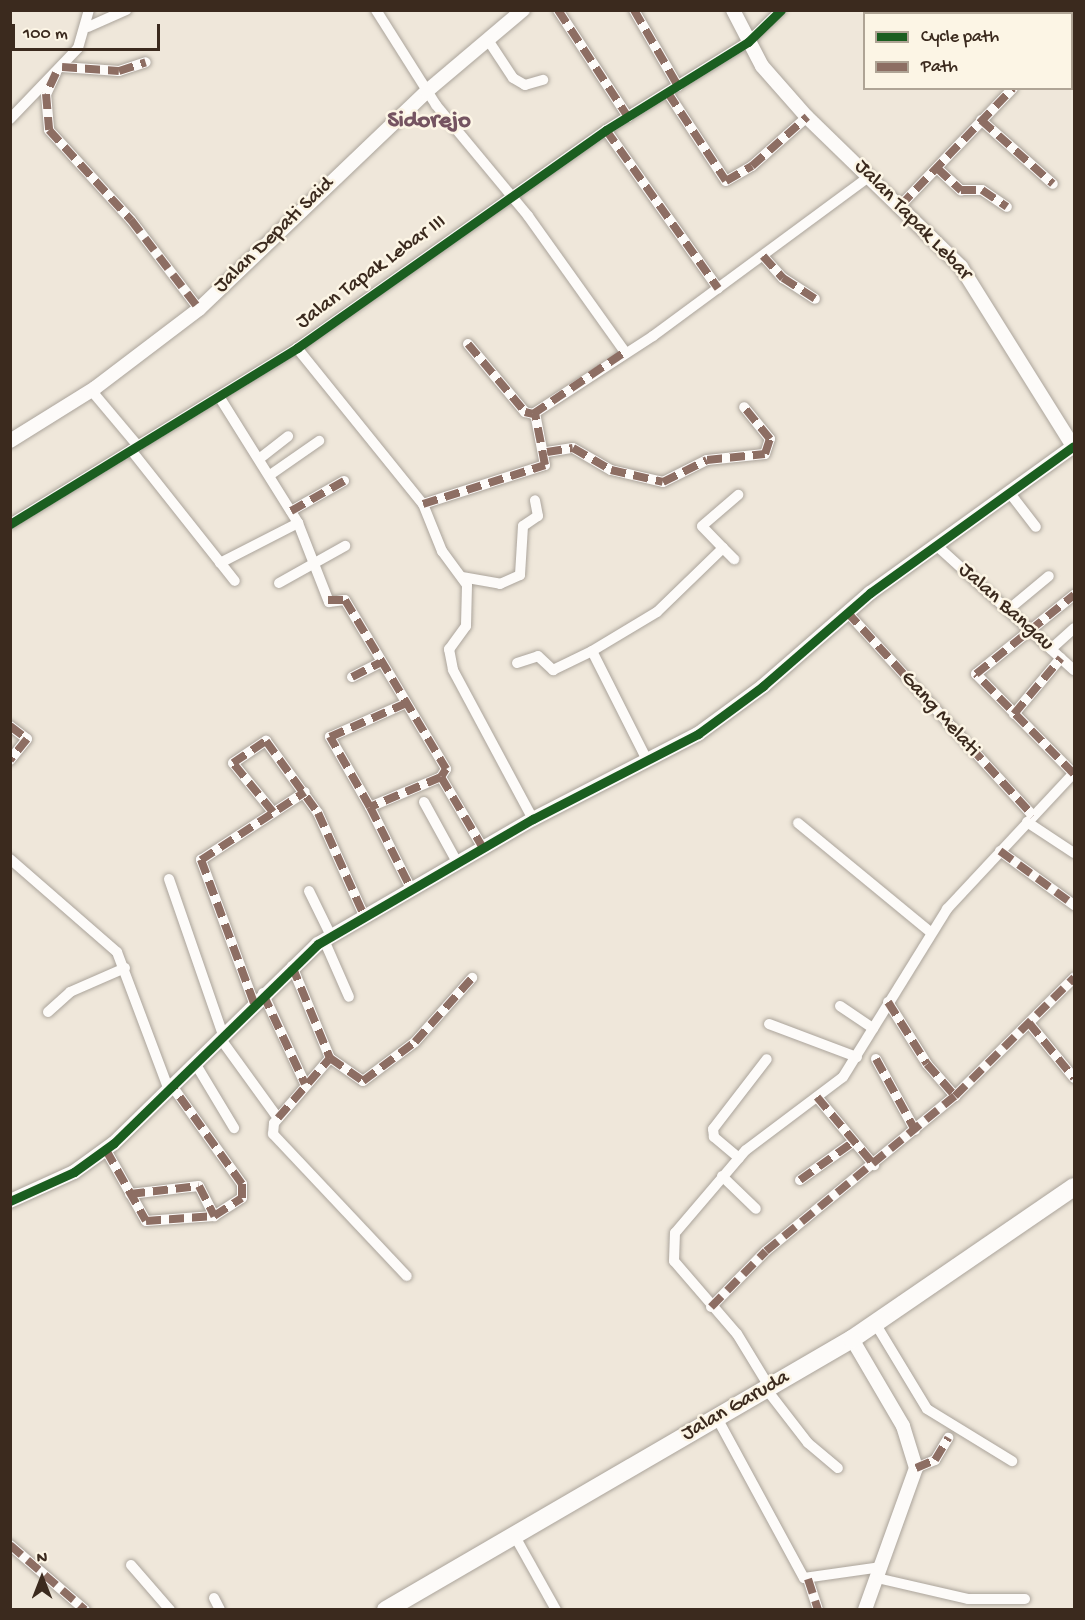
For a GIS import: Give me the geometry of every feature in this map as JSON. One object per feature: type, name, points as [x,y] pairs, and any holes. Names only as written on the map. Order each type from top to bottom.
[{"type":"highway","name":"Jalan Garuda","points":[[386,1610],[513,1533],[769,1389],[852,1339],[1074,1187]]},
{"type":"street","points":[[89,10],[88,27],[46,94],[49,130],[131,220],[199,309]]},
{"type":"street","points":[[88,27],[126,10]]},
{"type":"street","points":[[376,10],[427,91],[510,196],[626,352]]},
{"type":"street","name":"Jalan Depati Said","points":[[10,441],[91,390],[199,309],[427,91],[523,10]]},
{"type":"street","points":[[558,10],[628,117]]},
{"type":"street","points":[[634,10],[678,86]]},
{"type":"street","name":"Jalan Tapak Lebar","points":[[733,10],[762,66],[807,117],[870,176],[972,281],[1074,446]]},
{"type":"street","name":"Jalan Tapak Lebar III","points":[[10,524],[220,398],[297,348],[606,130],[748,42],[781,10]]},
{"type":"street","points":[[488,40],[513,78],[525,85],[543,80]]},
{"type":"street","points":[[10,119],[59,70],[110,71],[146,62]]},
{"type":"street","points":[[900,206],[1011,90]]},
{"type":"street","points":[[668,93],[726,181],[752,166],[807,117]]},
{"type":"street","points":[[981,120],[1053,184]]},
{"type":"street","points":[[606,130],[718,288]]},
{"type":"street","points":[[937,168],[961,190],[982,190],[1007,207]]},
{"type":"street","points":[[468,344],[525,412],[535,413],[718,288],[870,176]]},
{"type":"street","points":[[763,255],[783,278],[815,299]]},
{"type":"street","points":[[297,348],[423,504],[442,551],[462,577],[469,614],[464,631],[449,649],[453,670],[533,819]]},
{"type":"street","points":[[91,390],[235,581]]},
{"type":"street","points":[[220,398],[298,523],[329,602],[345,600],[404,704],[444,766],[441,777],[483,848]]},
{"type":"street","points":[[546,452],[573,448],[611,470],[663,483],[707,460],[765,454],[770,439],[744,407]]},
{"type":"street","points":[[423,504],[538,469],[546,452],[535,413]]},
{"type":"street","points":[[259,459],[288,436]]},
{"type":"street","points":[[270,475],[319,441]]},
{"type":"street","points":[[10,1201],[106,1150],[171,1088],[258,998],[292,966],[327,938],[410,887],[533,819],[647,760],[728,713],[847,612],[1074,446]]},
{"type":"street","points":[[291,511],[344,481]]},
{"type":"street","points":[[1009,492],[1036,527]]},
{"type":"street","points":[[734,559],[702,526],[738,495]]},
{"type":"street","points":[[462,577],[500,584],[520,575],[523,526],[538,516],[536,500]]},
{"type":"street","points":[[220,563],[298,523]]},
{"type":"street","name":"Jalan Bangau","points":[[936,545],[1074,670]]},
{"type":"street","points":[[279,583],[314,561],[345,546]]},
{"type":"street","points":[[517,663],[538,656],[553,670],[591,651],[657,612],[723,548]]},
{"type":"street","points":[[1008,610],[1049,576]]},
{"type":"street","points":[[838,1468],[808,1443],[769,1389],[737,1334],[674,1262],[670,1248],[691,1211],[739,1158],[786,1115],[817,1097],[857,1057],[930,932],[1000,851],[1074,773],[976,674],[1032,632],[1074,595]]},
{"type":"street","name":"Gang Melati","points":[[847,612],[1030,819],[1074,853]]},
{"type":"street","points":[[1051,649],[1074,628]]},
{"type":"street","points":[[591,651],[647,760]]},
{"type":"street","points":[[1014,714],[1061,658]]},
{"type":"street","points":[[352,677],[380,663]]},
{"type":"street","points":[[404,704],[330,737],[370,807],[410,887]]},
{"type":"street","points":[[10,726],[27,739],[10,760]]},
{"type":"street","points":[[273,812],[233,763],[262,742],[269,742],[305,792],[363,914]]},
{"type":"street","points":[[370,807],[441,777]]},
{"type":"street","points":[[305,792],[207,852],[201,865],[258,998],[305,1084]]},
{"type":"street","points":[[424,802],[457,862]]},
{"type":"street","points":[[798,823],[930,932]]},
{"type":"street","points":[[1000,851],[1074,905]]},
{"type":"street","points":[[10,859],[110,946],[125,968],[171,1088],[244,1190],[238,1202],[214,1216],[146,1221],[106,1150]]},
{"type":"street","points":[[169,879],[222,1036],[278,1118]]},
{"type":"street","points":[[309,891],[349,998]]},
{"type":"street","points":[[292,966],[330,1058],[353,1078],[369,1080],[415,1042],[472,978]]},
{"type":"street","points":[[48,1012],[70,992],[125,968]]},
{"type":"street","points":[[711,1307],[761,1255],[956,1096],[1074,978]]},
{"type":"street","points":[[888,1002],[927,1064],[956,1096]]},
{"type":"street","points":[[840,1006],[873,1028]]},
{"type":"street","points":[[1029,1023],[1074,1078]]},
{"type":"street","points":[[769,1024],[857,1057]]},
{"type":"street","points":[[330,1058],[305,1084],[278,1118],[273,1126],[276,1142],[407,1276]]},
{"type":"street","points":[[739,1158],[714,1137],[713,1129],[767,1059]]},
{"type":"street","points":[[876,1059],[915,1130]]},
{"type":"street","points":[[195,1063],[234,1128]]},
{"type":"street","points":[[817,1097],[874,1165]]},
{"type":"street","points":[[800,1180],[853,1142]]},
{"type":"street","points":[[722,1176],[756,1209]]},
{"type":"street","points":[[130,1194],[199,1186],[214,1216]]},
{"type":"street","points":[[875,1323],[927,1409],[1012,1461]]},
{"type":"street","points":[[852,1339],[903,1426],[916,1468],[865,1610]]},
{"type":"street","points":[[717,1418],[808,1579],[818,1610]]},
{"type":"street","points":[[916,1468],[935,1460],[948,1438]]},
{"type":"street","points":[[513,1533],[556,1610]]},
{"type":"street","points":[[10,1545],[85,1610]]},
{"type":"street","points":[[130,1565],[170,1610]]},
{"type":"street","points":[[808,1579],[879,1572],[968,1599],[1025,1599]]},
{"type":"street","points":[[214,1598],[220,1610]]},
{"type":"marked path","points":[[558,10],[628,117]]},
{"type":"marked path","points":[[634,10],[678,86]]},
{"type":"marked path","points":[[62,67],[119,71],[146,62]]},
{"type":"marked path","points":[[56,73],[46,94],[49,130],[131,220],[199,309]]},
{"type":"marked path","points":[[900,206],[1011,90]]},
{"type":"marked path","points":[[668,93],[726,181],[752,166],[807,117]]},
{"type":"marked path","points":[[981,120],[1053,184]]},
{"type":"marked path","points":[[606,130],[718,288]]},
{"type":"marked path","points":[[937,168],[961,190],[982,190],[1007,207]]},
{"type":"marked path","points":[[763,256],[783,278],[815,299]]},
{"type":"marked path","points":[[468,344],[525,412],[533,414],[625,352]]},
{"type":"marked path","points":[[547,452],[573,448],[611,470],[663,482],[707,460],[765,454],[770,439],[744,407]]},
{"type":"marked path","points":[[423,504],[545,465],[535,413]]},
{"type":"marked path","points":[[291,511],[344,481]]},
{"type":"marked path","points":[[1074,595],[976,674],[1074,774]]},
{"type":"marked path","points":[[328,600],[345,600],[446,769],[441,777],[370,807],[410,887]]},
{"type":"marked path","points":[[847,612],[1033,816]]},
{"type":"marked path","points":[[1014,714],[1061,658]]},
{"type":"marked path","points":[[352,677],[380,663]]},
{"type":"marked path","points":[[370,807],[330,737],[404,704]]},
{"type":"marked path","points":[[10,726],[27,739],[10,760]]},
{"type":"marked path","points":[[273,812],[233,763],[266,741],[318,813],[363,913]]},
{"type":"marked path","points":[[441,777],[483,848]]},
{"type":"marked path","points":[[254,1003],[201,860],[305,792]]},
{"type":"marked path","points":[[1000,851],[1074,905]]},
{"type":"marked path","points":[[292,966],[330,1058],[363,1081],[415,1042],[472,978]]},
{"type":"marked path","points":[[711,1307],[766,1251],[955,1096],[1074,978]]},
{"type":"marked path","points":[[263,994],[305,1084]]},
{"type":"marked path","points":[[888,1002],[927,1064],[955,1096]]},
{"type":"marked path","points":[[1029,1023],[1074,1078]]},
{"type":"marked path","points":[[278,1118],[330,1058]]},
{"type":"marked path","points":[[876,1059],[915,1130]]},
{"type":"marked path","points":[[106,1150],[146,1221],[214,1216],[242,1198],[242,1184],[172,1086]]},
{"type":"marked path","points":[[817,1097],[874,1165]]},
{"type":"marked path","points":[[800,1180],[853,1142]]},
{"type":"marked path","points":[[130,1194],[199,1186],[214,1216]]},
{"type":"marked path","points":[[916,1468],[935,1460],[948,1438]]},
{"type":"marked path","points":[[10,1545],[85,1610]]},
{"type":"marked path","points":[[808,1579],[818,1610]]},
{"type":"cycle path","points":[[10,524],[297,348],[606,130],[748,42],[781,10]]},
{"type":"cycle path","points":[[10,1201],[74,1172],[114,1143],[318,944],[533,819],[698,734],[763,686],[870,593],[1074,446]]},
{"type":"district","name":"Sidorejo","points":[[429,122]]}]
